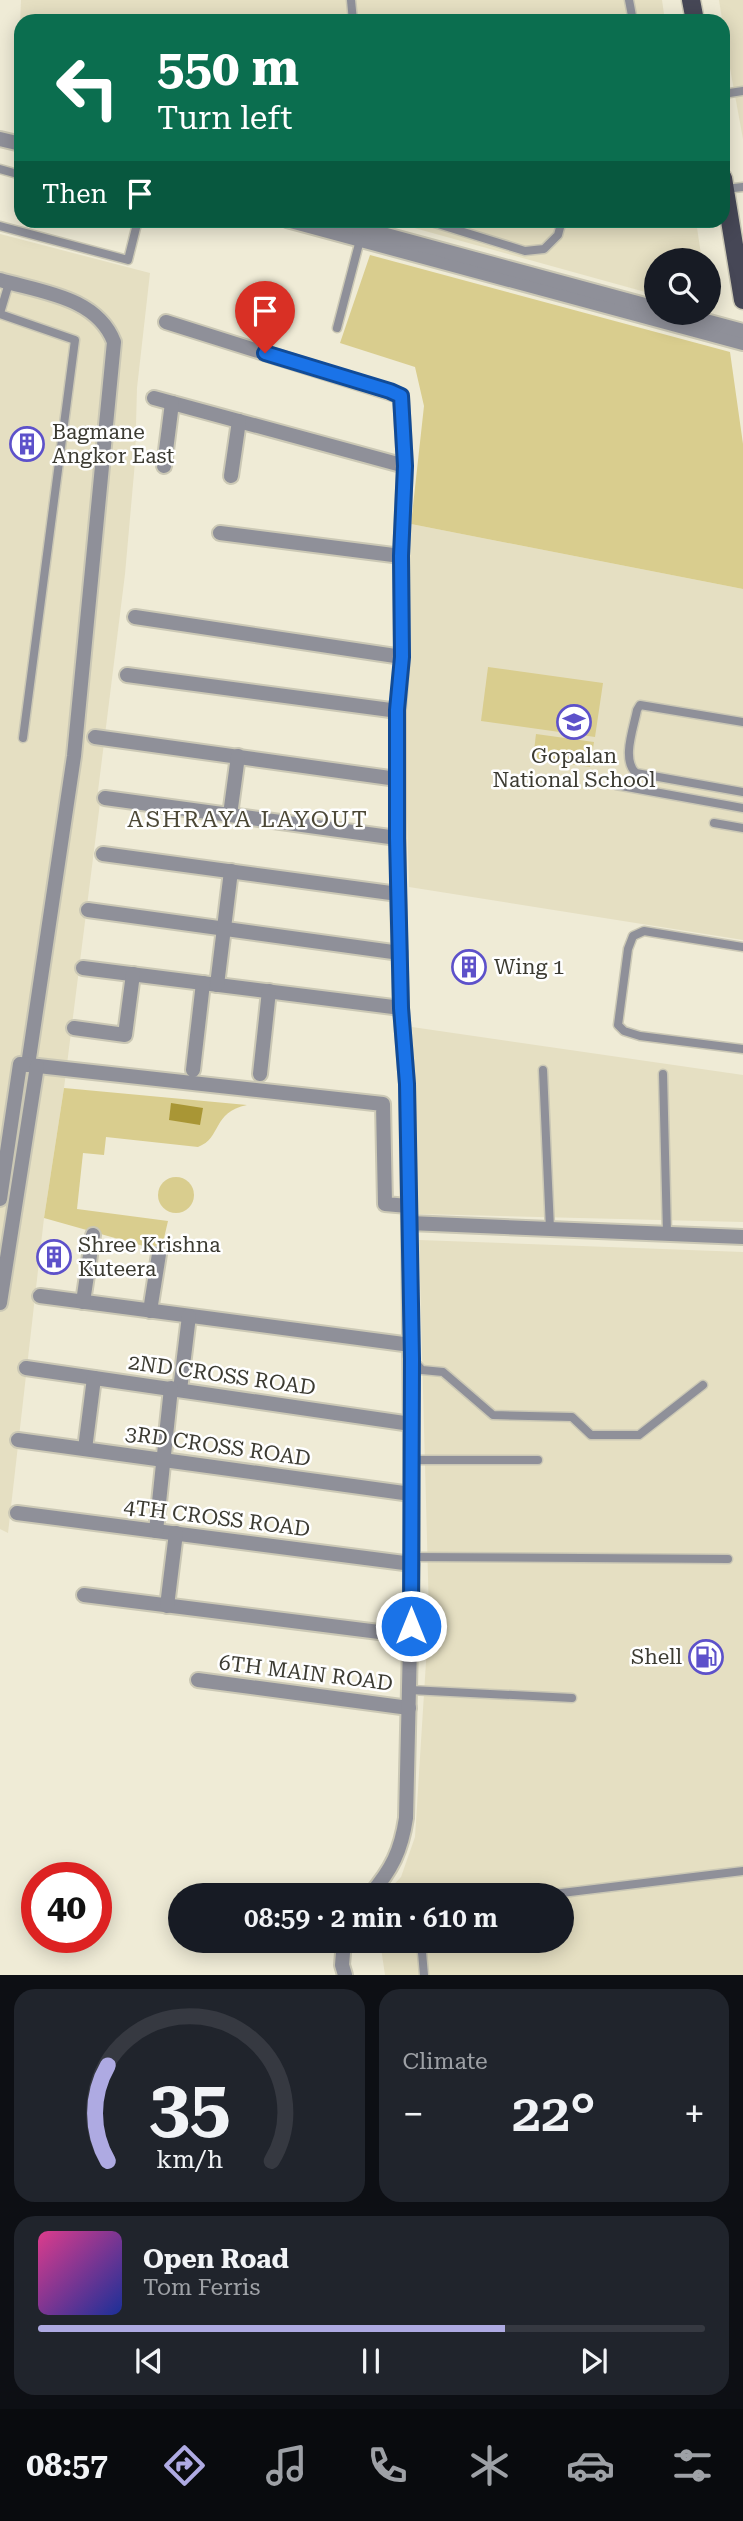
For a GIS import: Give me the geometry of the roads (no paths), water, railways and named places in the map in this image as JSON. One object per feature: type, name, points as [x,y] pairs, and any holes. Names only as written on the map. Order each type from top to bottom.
[{"type":"main road","points":[[730,209],[739,247],[743,300]]},
{"type":"street","points":[[317,228],[743,343]]},
{"type":"street","points":[[361,228],[644,305]]},
{"type":"street","points":[[0,1303],[29,1065],[74,756],[114,342],[103,322],[89,309],[5,281]]},
{"type":"street","points":[[166,322],[401,396],[405,466],[401,556],[402,657],[397,710],[397,838],[410,1223],[411,1636],[406,1818],[402,1844],[389,1872],[380,1883]]},
{"type":"street","points":[[721,325],[743,331]]},
{"type":"street","points":[[155,398],[405,466]]},
{"type":"street","points":[[164,466],[172,402]]},
{"type":"street","points":[[231,476],[239,421]]},
{"type":"street","points":[[220,533],[401,556]]},
{"type":"street","points":[[135,617],[402,657]]},
{"type":"street","points":[[127,675],[397,710]]},
{"type":"street","points":[[95,737],[397,779]]},
{"type":"street","points":[[230,815],[238,756]]},
{"type":"street","points":[[105,797],[397,838]]},
{"type":"street","points":[[103,854],[398,894]]},
{"type":"street","points":[[193,1070],[224,929],[231,872]]},
{"type":"street","points":[[88,910],[400,953]]},
{"type":"street","points":[[83,968],[401,1008]]},
{"type":"street","points":[[74,1028],[125,1035],[133,974]]},
{"type":"street","points":[[260,1074],[270,991]]},
{"type":"street","points":[[0,1199],[7,1122],[29,1065]]},
{"type":"street","points":[[29,1065],[383,1104],[385,1204],[408,1206]]},
{"type":"street","points":[[410,1223],[743,1237]]},
{"type":"street","points":[[83,1302],[93,1235]]},
{"type":"street","points":[[150,1311],[159,1254]]},
{"type":"street","points":[[40,1296],[189,1316],[411,1352]]},
{"type":"street","points":[[156,1531],[163,1460],[189,1316]]},
{"type":"street","name":"2ND CROSS ROAD","points":[[26,1368],[411,1424]]},
{"type":"street","points":[[85,1449],[94,1378]]},
{"type":"street","name":"3RD CROSS ROAD","points":[[18,1440],[411,1494]]},
{"type":"street","name":"4TH CROSS ROAD","points":[[17,1513],[412,1561]]},
{"type":"street","points":[[167,1606],[176,1533]]},
{"type":"street","points":[[84,1595],[411,1636]]},
{"type":"street","name":"6TH MAIN ROAD","points":[[198,1680],[409,1708]]},
{"type":"street","points":[[343,1953],[345,1975]]},
{"type":"lane","points":[[0,226],[128,260],[136,228]]},
{"type":"lane","points":[[451,228],[525,251],[544,249],[558,235],[560,228]]},
{"type":"lane","points":[[337,328],[360,240]]},
{"type":"lane","points":[[5,281],[0,313],[75,340],[23,738]]},
{"type":"lane","points":[[743,722],[640,705],[636,710],[628,760],[631,769],[636,773],[743,792]]},
{"type":"lane","points":[[616,785],[743,808]]},
{"type":"lane","points":[[714,823],[743,828]]},
{"type":"lane","points":[[743,947],[644,931],[633,936],[628,948],[618,1025],[624,1031],[640,1036],[743,1049]]},
{"type":"lane","points":[[543,1070],[550,1229]]},
{"type":"lane","points":[[663,1074],[667,1233]]},
{"type":"lane","points":[[411,1352],[422,1370],[443,1371],[493,1415],[572,1417],[591,1434],[639,1435],[703,1385]]},
{"type":"lane","points":[[411,1460],[538,1460]]},
{"type":"lane","points":[[412,1561],[728,1559]]},
{"type":"lane","points":[[410,1690],[572,1698]]},
{"type":"lane","points":[[574,1891],[743,1871]]},
{"type":"lane","points":[[422,1953],[424,1975]]},
{"type":"place","name":"Bagmane Angkor East","points":[[27,444]]},
{"type":"place","name":"Gopalan National School","points":[[574,722]]},
{"type":"place","name":"Wing 1","points":[[469,967]]},
{"type":"place","name":"Shree Krishna Kuteera","points":[[54,1257]]},
{"type":"place","name":"Shell","points":[[706,1657]]},
{"type":"district","name":"ASHRAYA LAYOUT","points":[[248,819]]}]
